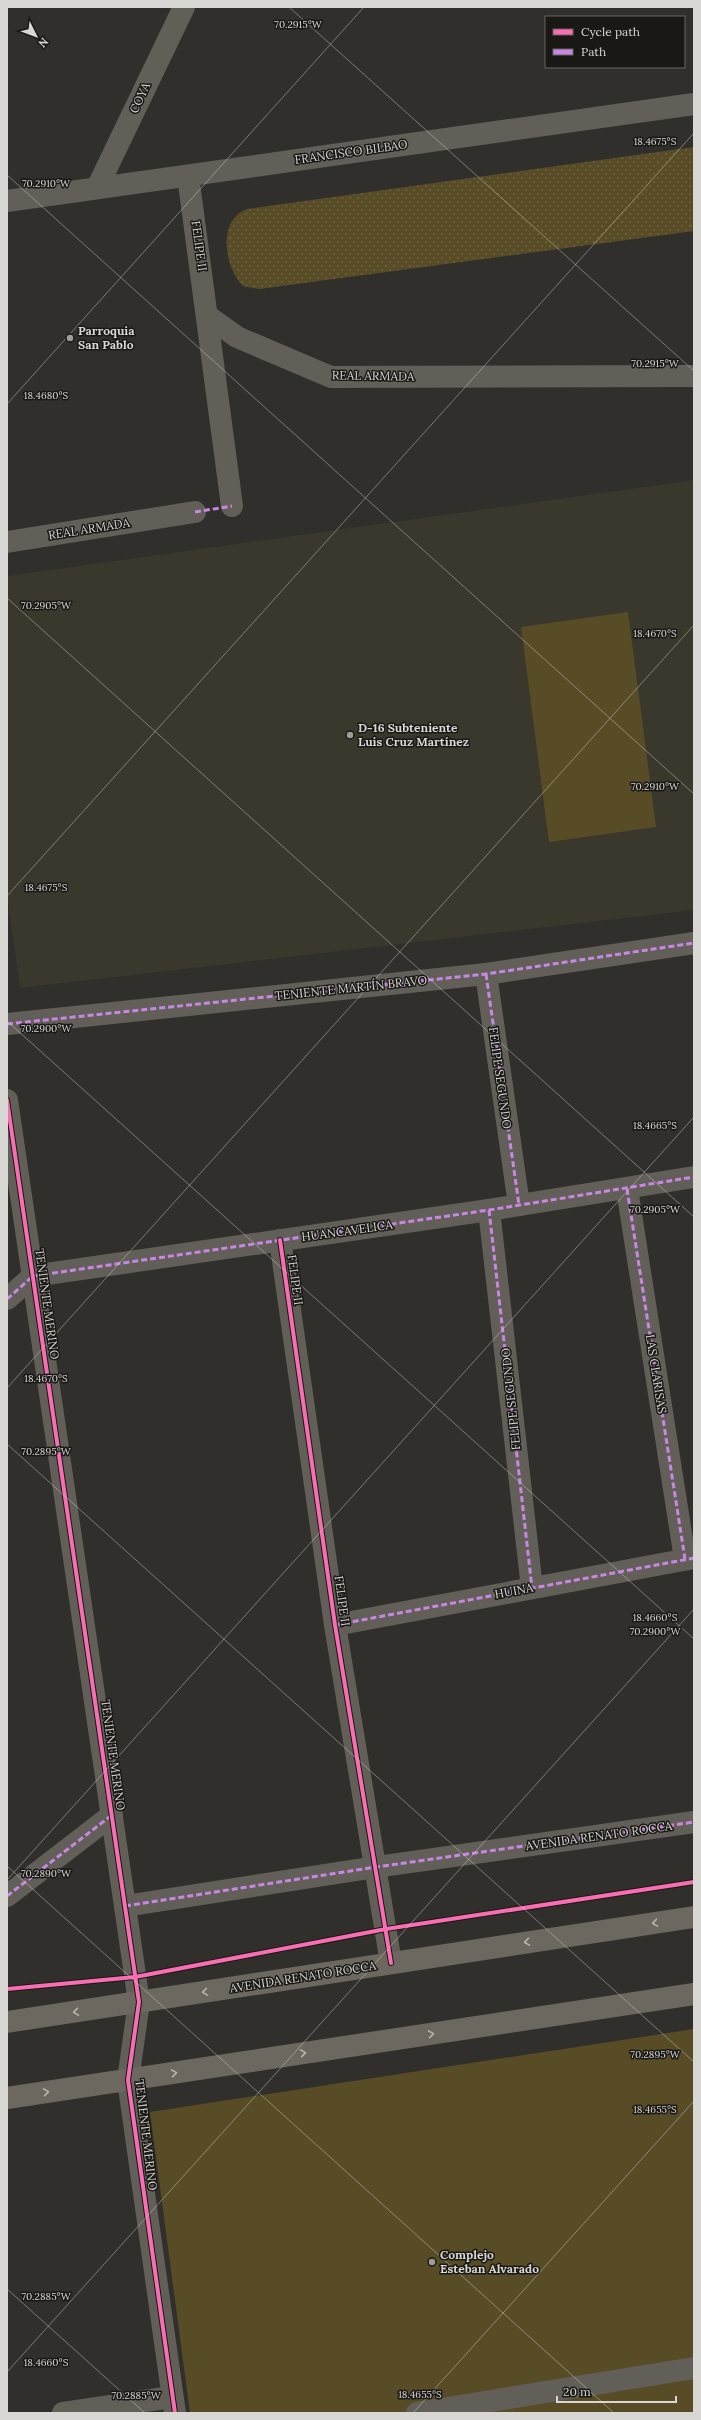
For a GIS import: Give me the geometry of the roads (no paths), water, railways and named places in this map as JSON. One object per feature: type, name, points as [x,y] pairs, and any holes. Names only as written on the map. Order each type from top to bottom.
[{"type":"main road","name":"AVENIDA RENATO ROCCA","points":[[7,2022],[694,1917]]},
{"type":"main road","points":[[7,2098],[694,1994]]},
{"type":"street","name":"COYA","points":[[97,188],[184,7]]},
{"type":"street","name":"FRANCISCO BILBAO","points":[[7,201],[694,104]]},
{"type":"street","name":"FELIPE II","points":[[188,176],[209,317]]},
{"type":"street","name":"REAL ARMADA","points":[[209,317],[237,337],[331,377],[694,376]]},
{"type":"street","points":[[209,317],[232,506]]},
{"type":"street","name":"REAL ARMADA","points":[[7,542],[195,512]]},
{"type":"street","name":"TENIENTE MARTÍN BRAVO","points":[[7,1024],[486,974],[694,943]]},
{"type":"street","name":"FELIPE SEGUNDO","points":[[486,974],[519,1205]]},
{"type":"street","name":"TENIENTE MERINO","points":[[7,1100],[139,2002],[128,2080],[174,2405]]},
{"type":"street","name":"HUANCAVELICA","points":[[33,1276],[489,1210],[694,1177]]},
{"type":"street","name":"LAS CLARISAS","points":[[627,1189],[690,1559]]},
{"type":"street","name":"FELIPE SEGUNDO","points":[[489,1210],[532,1588]]},
{"type":"street","name":"FELIPE II","points":[[280,1240],[335,1625],[391,1963]]},
{"type":"street","points":[[7,1299],[33,1276]]},
{"type":"street","name":"HUINA","points":[[335,1625],[690,1559]]},
{"type":"street","points":[[7,1896],[112,1815]]},
{"type":"street","name":"AVENIDA RENATO ROCCA","points":[[125,1906],[376,1867],[694,1822]]},
{"type":"street","points":[[417,2413],[694,2368]]},
{"type":"street","points":[[62,2413],[174,2405]]},
{"type":"place","name":"Parroquia San Pablo","points":[[70,338]]},
{"type":"place","name":"D-16 Subteniente Luis Cruz Martínez","points":[[350,735]]},
{"type":"place","name":"Complejo Esteban Alvarado","points":[[432,2262]]}]
